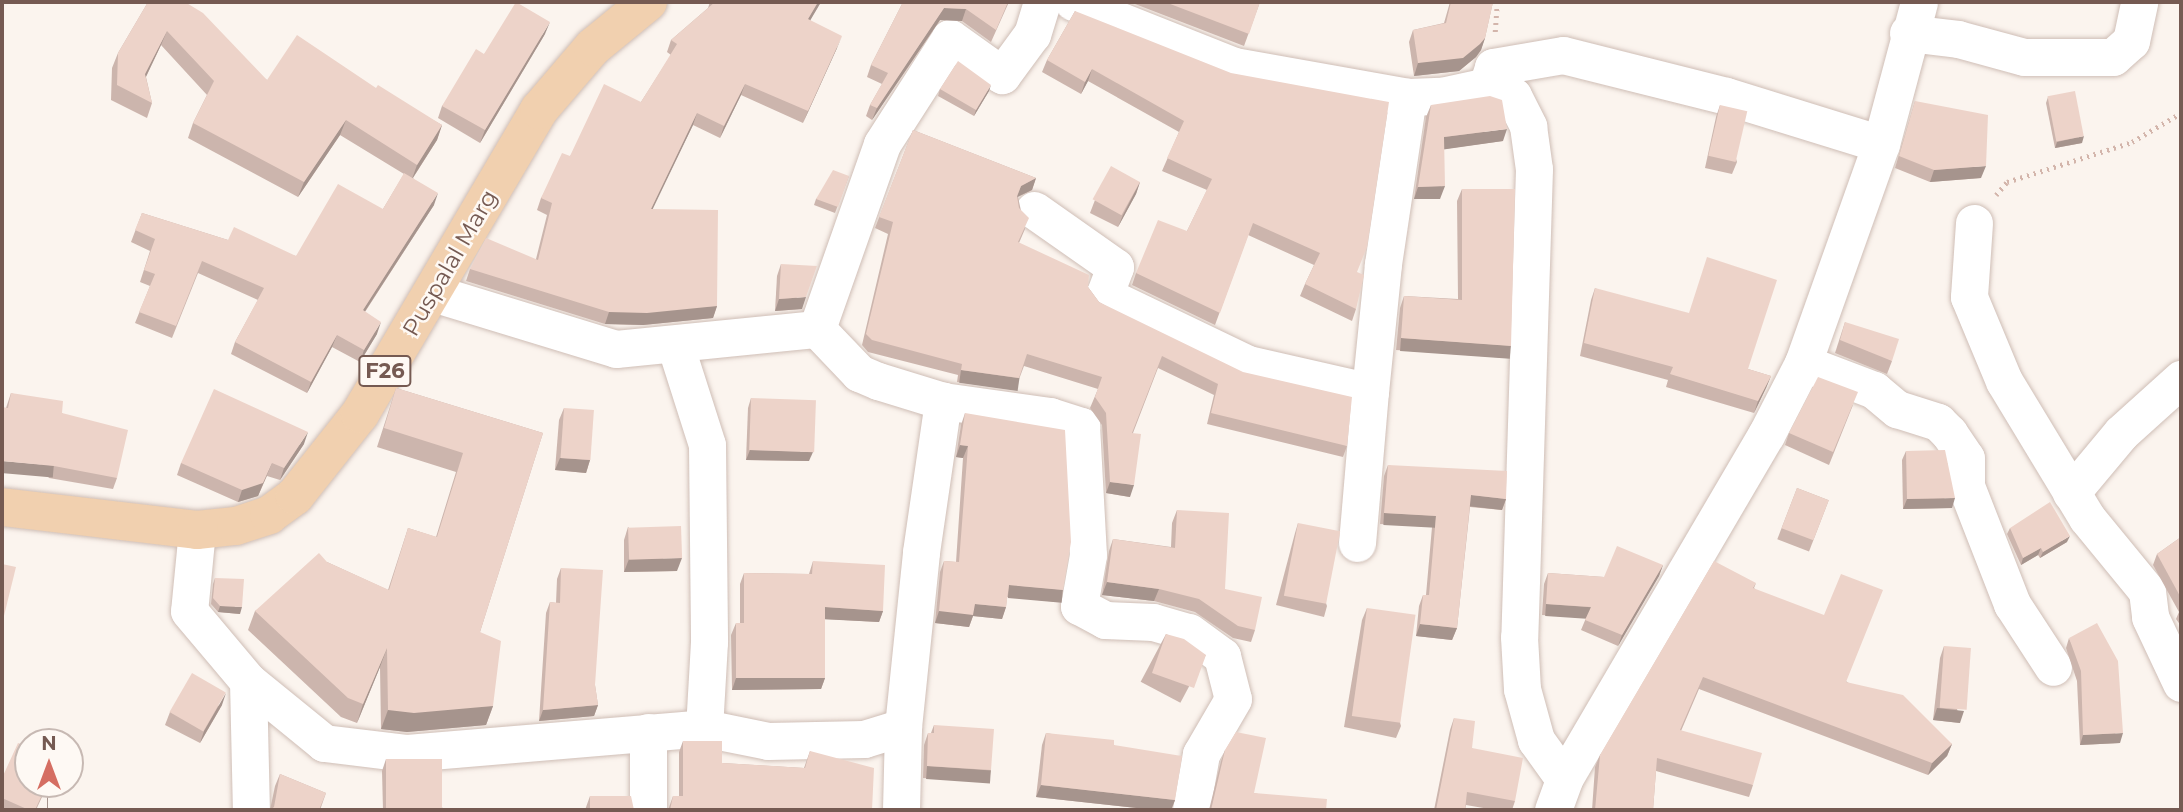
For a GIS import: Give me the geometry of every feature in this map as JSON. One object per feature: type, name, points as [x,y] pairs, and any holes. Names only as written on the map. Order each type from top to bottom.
[{"type":"main road","name":"Puspalal Marg","points":[[2,508],[197,530],[236,526],[269,515],[295,496],[359,414],[539,110],[593,47],[648,2]]},
{"type":"street","points":[[817,329],[882,144],[950,38],[1002,75],[1032,34],[1042,2]]},
{"type":"street","points":[[1073,2],[1234,66],[1408,97],[1441,96],[1487,86],[1513,96],[1528,126],[1534,169],[1519,638],[1522,689],[1536,740],[1559,795]]},
{"type":"street","points":[[1559,795],[1766,435],[1803,363],[1881,144],[1914,17],[1958,39],[2024,57],[2113,57],[2131,41],[2139,2]]},
{"type":"street","points":[[1487,86],[1493,67],[1563,55],[1726,96],[1881,144]]},
{"type":"street","points":[[1357,542],[1382,264],[1408,97]]},
{"type":"street","points":[[1034,210],[1115,267],[1104,295],[1248,364],[1370,392]]},
{"type":"street","points":[[1974,223],[1969,297],[2004,381],[2071,492],[2147,591],[2150,617],[2181,683]]},
{"type":"street","points":[[433,293],[616,349],[817,329]]},
{"type":"street","points":[[817,329],[859,373],[943,401],[1049,416],[1081,426],[1088,555],[1079,606],[1105,620],[1153,622],[1189,632],[1222,656],[1233,699],[1201,754],[1191,810]]},
{"type":"street","points":[[679,357],[707,445],[709,614],[704,728]]},
{"type":"street","points":[[1803,363],[1874,390],[1897,409],[1938,422],[1949,433],[1966,458],[1966,486],[2012,604],[2053,667]]},
{"type":"street","points":[[2071,492],[2121,433],[2181,379]]},
{"type":"street","points":[[901,810],[903,727],[921,552],[943,401]]},
{"type":"street","points":[[197,530],[189,611],[248,681],[324,743],[407,753],[704,728],[768,741],[864,739],[903,727]]},
{"type":"street","points":[[248,681],[251,810]]},
{"type":"street","points":[[648,732],[648,810]]},
{"type":"path","points":[[1974,223],[2007,182],[2132,142],[2181,113]]},
{"type":"building","points":[[148,2],[185,2],[203,13],[267,80],[297,35],[376,88],[378,85],[442,125],[417,165],[346,120],[304,182],[193,123],[214,81],[167,31],[145,74],[152,103],[117,85],[118,53]]},
{"type":"building","points":[[516,2],[550,22],[485,130],[442,106],[476,49],[484,54]]},
{"type":"building","points":[[715,2],[818,2],[808,19],[842,36],[808,111],[745,84],[724,126],[697,113],[651,209],[718,210],[717,306],[647,313],[609,312],[470,269],[486,238],[538,260],[552,203],[541,198],[562,153],[570,156],[604,84],[641,102],[677,44],[671,40]]},
{"type":"building","points":[[903,2],[1008,2],[996,30],[966,9],[944,8],[877,108],[870,105],[888,73],[871,65]]},
{"type":"building","points":[[1165,2],[1260,2],[1249,34]]},
{"type":"building","points":[[1451,2],[1493,2],[1485,38],[1463,58],[1418,63],[1413,30],[1446,23]]},
{"type":"building","points":[[1075,11],[1231,73],[1389,102],[1367,247],[1357,272],[1364,275],[1356,309],[1305,284],[1320,253],[1253,223],[1220,313],[1136,273],[1158,220],[1187,231],[1212,179],[1167,158],[1184,121],[1092,69],[1085,82],[1047,60]]},
{"type":"building","points":[[958,61],[991,85],[976,110],[940,89]]},
{"type":"building","points":[[2075,91],[2084,136],[2056,141],[2048,96]]},
{"type":"building","points":[[1490,96],[1502,100],[1507,129],[1444,137],[1445,186],[1418,187],[1431,105]]},
{"type":"building","points":[[1915,101],[1988,115],[1986,166],[1934,170],[1899,156]]},
{"type":"building","points":[[1720,105],[1747,111],[1736,162],[1708,156]]},
{"type":"building","points":[[913,130],[1036,178],[1021,186],[1017,196],[1019,208],[1029,218],[1018,242],[1089,275],[1088,287],[1099,302],[1243,372],[1352,397],[1347,446],[1211,413],[1218,384],[1162,356],[1132,433],[1141,434],[1134,485],[1110,482],[1106,413],[1095,397],[1102,377],[1027,354],[1019,378],[961,370],[962,364],[872,340],[866,334],[893,222],[879,217]]},
{"type":"building","points":[[1111,166],[1140,182],[1121,215],[1093,199]]},
{"type":"building","points":[[833,170],[849,176],[838,207],[816,199]]},
{"type":"building","points":[[404,173],[438,193],[363,310],[381,322],[364,350],[337,335],[311,382],[235,342],[264,288],[202,261],[176,326],[139,312],[155,274],[144,270],[155,239],[135,230],[142,213],[228,240],[234,227],[296,256],[338,184],[383,209]]},
{"type":"building","points":[[1462,189],[1515,189],[1511,346],[1401,338],[1404,296],[1462,300]]},
{"type":"building","points":[[1707,257],[1777,280],[1748,369],[1771,376],[1758,401],[1670,374],[1673,367],[1584,343],[1595,288],[1689,313]]},
{"type":"building","points":[[781,264],[817,266],[806,297],[779,299]]},
{"type":"building","points":[[1845,322],[1899,339],[1892,361],[1840,340]]},
{"type":"building","points":[[1818,377],[1858,392],[1833,452],[1789,433]]},
{"type":"building","points":[[396,388],[543,433],[480,632],[501,641],[493,706],[414,713],[388,710],[387,648],[363,704],[348,698],[255,611],[319,553],[327,562],[389,590],[408,528],[437,537],[463,453],[384,428]]},
{"type":"building","points":[[214,389],[308,432],[284,468],[272,463],[263,483],[242,490],[181,463]]},
{"type":"building","points":[[11,393],[63,401],[62,413],[128,430],[117,478],[54,466],[2,461],[2,407],[8,408]]},
{"type":"building","points":[[751,398],[816,400],[814,452],[749,450]]},
{"type":"building","points":[[564,408],[594,410],[590,460],[561,458]]},
{"type":"building","points":[[965,413],[1065,430],[1071,542],[1063,590],[1009,585],[1006,607],[975,604],[973,615],[939,611],[944,561],[959,562],[968,446],[960,445]]},
{"type":"building","points":[[1945,450],[1955,498],[1907,499],[1906,451]]},
{"type":"building","points":[[1388,465],[1507,471],[1506,499],[1471,495],[1457,628],[1420,624],[1423,595],[1429,595],[1436,516],[1384,513]]},
{"type":"building","points":[[1797,488],[1829,500],[1813,540],[1782,528]]},
{"type":"building","points":[[2050,502],[2070,536],[2043,552],[2041,548],[2023,558],[2010,528]]},
{"type":"building","points":[[1177,510],[1229,513],[1225,589],[1262,597],[1255,630],[1238,626],[1199,599],[1159,589],[1107,582],[1113,539],[1175,548]]},
{"type":"building","points":[[1298,523],[1340,531],[1326,604],[1284,596]]},
{"type":"building","points":[[681,526],[682,558],[629,560],[628,528]]},
{"type":"building","points":[[2181,537],[2181,598],[2157,554]]},
{"type":"building","points":[[1617,546],[1663,565],[1622,635],[1585,620],[1591,607],[1546,604],[1548,573],[1604,577]]},
{"type":"building","points":[[813,561],[885,565],[883,611],[825,607],[825,678],[736,678],[736,623],[744,623],[744,573],[812,574]]},
{"type":"building","points":[[1714,561],[1756,583],[1753,588],[1824,615],[1841,574],[1883,590],[1846,682],[1903,695],[1952,744],[1932,763],[1703,677],[1680,730],[1762,753],[1753,785],[1657,758],[1653,810],[1595,810],[1600,755]]},
{"type":"building","points":[[2,564],[16,567],[2,624]]},
{"type":"building","points":[[561,568],[603,570],[595,685],[598,705],[543,710],[550,602],[560,603]]},
{"type":"building","points":[[215,578],[244,579],[242,607],[220,606],[213,598]]},
{"type":"building","points":[[1367,608],[1416,615],[1400,723],[1352,716]]},
{"type":"building","points":[[2097,623],[2118,661],[2123,733],[2083,735],[2081,671],[2069,638]]},
{"type":"building","points":[[1166,634],[1184,639],[1206,655],[1194,688],[1152,673]]},
{"type":"building","points":[[1944,646],[1971,648],[1967,710],[1940,708]]},
{"type":"building","points":[[192,673],[226,692],[203,731],[170,712]]},
{"type":"building","points":[[1454,718],[1475,721],[1472,748],[1523,758],[1515,801],[1467,792],[1465,810],[1436,810]]},
{"type":"building","points":[[934,725],[994,729],[991,770],[927,766],[928,733],[934,733]]},
{"type":"building","points":[[1236,732],[1266,738],[1254,793],[1327,799],[1326,810],[1211,810],[1225,750]]},
{"type":"building","points":[[1046,733],[1114,740],[1114,745],[1182,756],[1175,800],[1041,785]]},
{"type":"building","points":[[683,741],[722,741],[722,763],[805,768],[810,751],[874,768],[872,810],[670,810],[673,796],[683,796]]},
{"type":"building","points":[[14,752],[14,798],[41,798],[35,810],[2,798],[2,778]]},
{"type":"building","points":[[386,759],[442,759],[442,810],[386,810]]},
{"type":"building","points":[[280,774],[326,793],[319,810],[270,810],[274,807]]},
{"type":"building","points":[[590,796],[631,796],[634,810],[590,810]]}]
